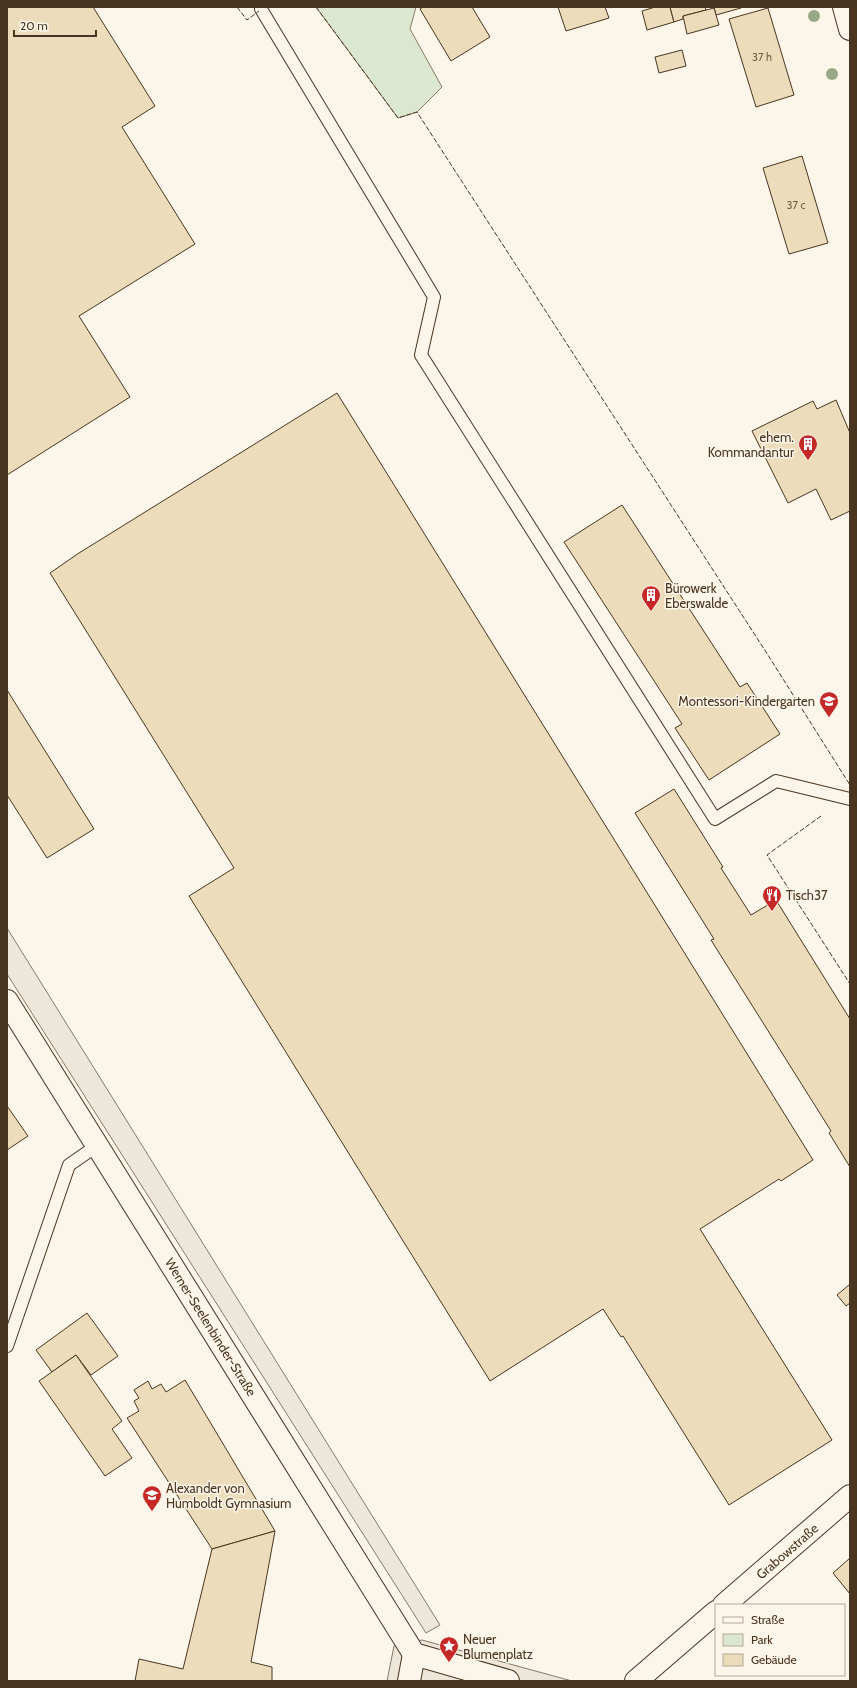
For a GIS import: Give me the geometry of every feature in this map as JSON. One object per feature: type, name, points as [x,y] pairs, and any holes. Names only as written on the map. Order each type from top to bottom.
[{"type":"street","points":[[844,7],[850,29]]},
{"type":"street","name":"Werner-Seelenbinder-Straße","points":[[7,1001],[414,1654]]},
{"type":"street","name":"Grabowstraße","points":[[725,1604],[850,1496]]},
{"type":"street","points":[[636,1681],[715,1613]]},
{"type":"street","points":[[409,1681],[414,1654],[508,1681]]},
{"type":"lane","points":[[261,9],[434,296],[421,354],[715,819],[776,781],[850,799]]},
{"type":"lane","points":[[7,1346],[68,1166],[98,1145]]},
{"type":"green space","points":[[316,7],[416,7],[410,29],[442,87],[417,112],[398,118]]},
{"type":"shaded area","points":[[7,928],[440,1625],[426,1633],[7,974]]},
{"type":"shaded area","name":"Neuer Blumenplatz","points":[[422,1640],[572,1681],[387,1681],[394,1646]]},
{"type":"building","points":[[7,7],[93,7],[155,106],[122,127],[195,244],[79,316],[130,397],[7,475]]},
{"type":"building","points":[[423,7],[472,7],[490,37],[451,61],[420,9]]},
{"type":"building","points":[[558,7],[605,7],[609,18],[566,31]]},
{"type":"building","points":[[655,7],[670,7],[674,22],[647,30],[642,11]]},
{"type":"building","points":[[670,7],[705,7],[706,10],[683,16],[683,19],[674,22]]},
{"type":"building","points":[[714,7],[741,7],[741,8],[716,15]]},
{"type":"building","points":[[714,8],[719,25],[687,34],[683,16]]},
{"type":"building","points":[[768,8],[794,95],[756,107],[729,19]]},
{"type":"building","points":[[682,50],[686,66],[659,73],[655,57]]},
{"type":"building","points":[[802,156],[828,243],[789,254],[763,168]]},
{"type":"building","points":[[337,393],[813,1160],[781,1181],[779,1179],[700,1229],[832,1440],[729,1505],[623,1336],[621,1337],[603,1309],[490,1381],[189,896],[234,868],[50,573],[79,553]]},
{"type":"building","name":"ehem. Kommandantur","points":[[836,400],[850,433],[850,511],[831,520],[816,489],[788,503],[752,431],[813,401],[817,409]]},
{"type":"building","name":"Bürowerk Eberswalde","points":[[622,505],[740,687],[747,683],[780,734],[709,780],[675,728],[682,724],[564,542]]},
{"type":"building","points":[[7,690],[94,829],[47,858],[7,795]]},
{"type":"building","points":[[674,789],[751,915],[776,900],[850,1019],[850,1167],[829,1133],[831,1131],[711,940],[714,939],[635,813]]},
{"type":"building","points":[[7,1106],[28,1136],[7,1150]]},
{"type":"building","points":[[850,1284],[850,1303],[846,1306],[837,1295]]},
{"type":"building","points":[[87,1313],[118,1356],[91,1375],[76,1355],[52,1372],[36,1350]]},
{"type":"building","points":[[76,1355],[122,1421],[112,1429],[132,1458],[105,1476],[39,1381]]},
{"type":"building","points":[[185,1380],[275,1531],[212,1549],[127,1418],[139,1411],[134,1401],[139,1398],[134,1390],[148,1381],[152,1389],[161,1384],[166,1392]]},
{"type":"building","points":[[275,1531],[251,1662],[272,1667],[272,1681],[135,1681],[139,1659],[183,1669],[212,1549]]},
{"type":"building","points":[[850,1558],[850,1594],[833,1573]]},
{"type":"fence","points":[[237,7],[247,20],[259,11]]},
{"type":"fence","points":[[316,7],[398,118],[417,112],[766,652],[850,785]]},
{"type":"fence","points":[[821,816],[767,855],[850,984]]},
{"type":"place","name":"ehem. Kommandantur","points":[[808,461]]},
{"type":"place","name":"Bürowerk Eberswalde","points":[[651,612]]},
{"type":"place","name":"Montessori-Kindergarten","points":[[829,718]]},
{"type":"place","name":"Tisch37","points":[[772,912]]},
{"type":"place","name":"Alexander von Humboldt Gymnasium","points":[[152,1512]]},
{"type":"place","name":"Neuer Blumenplatz","points":[[449,1663]]}]
